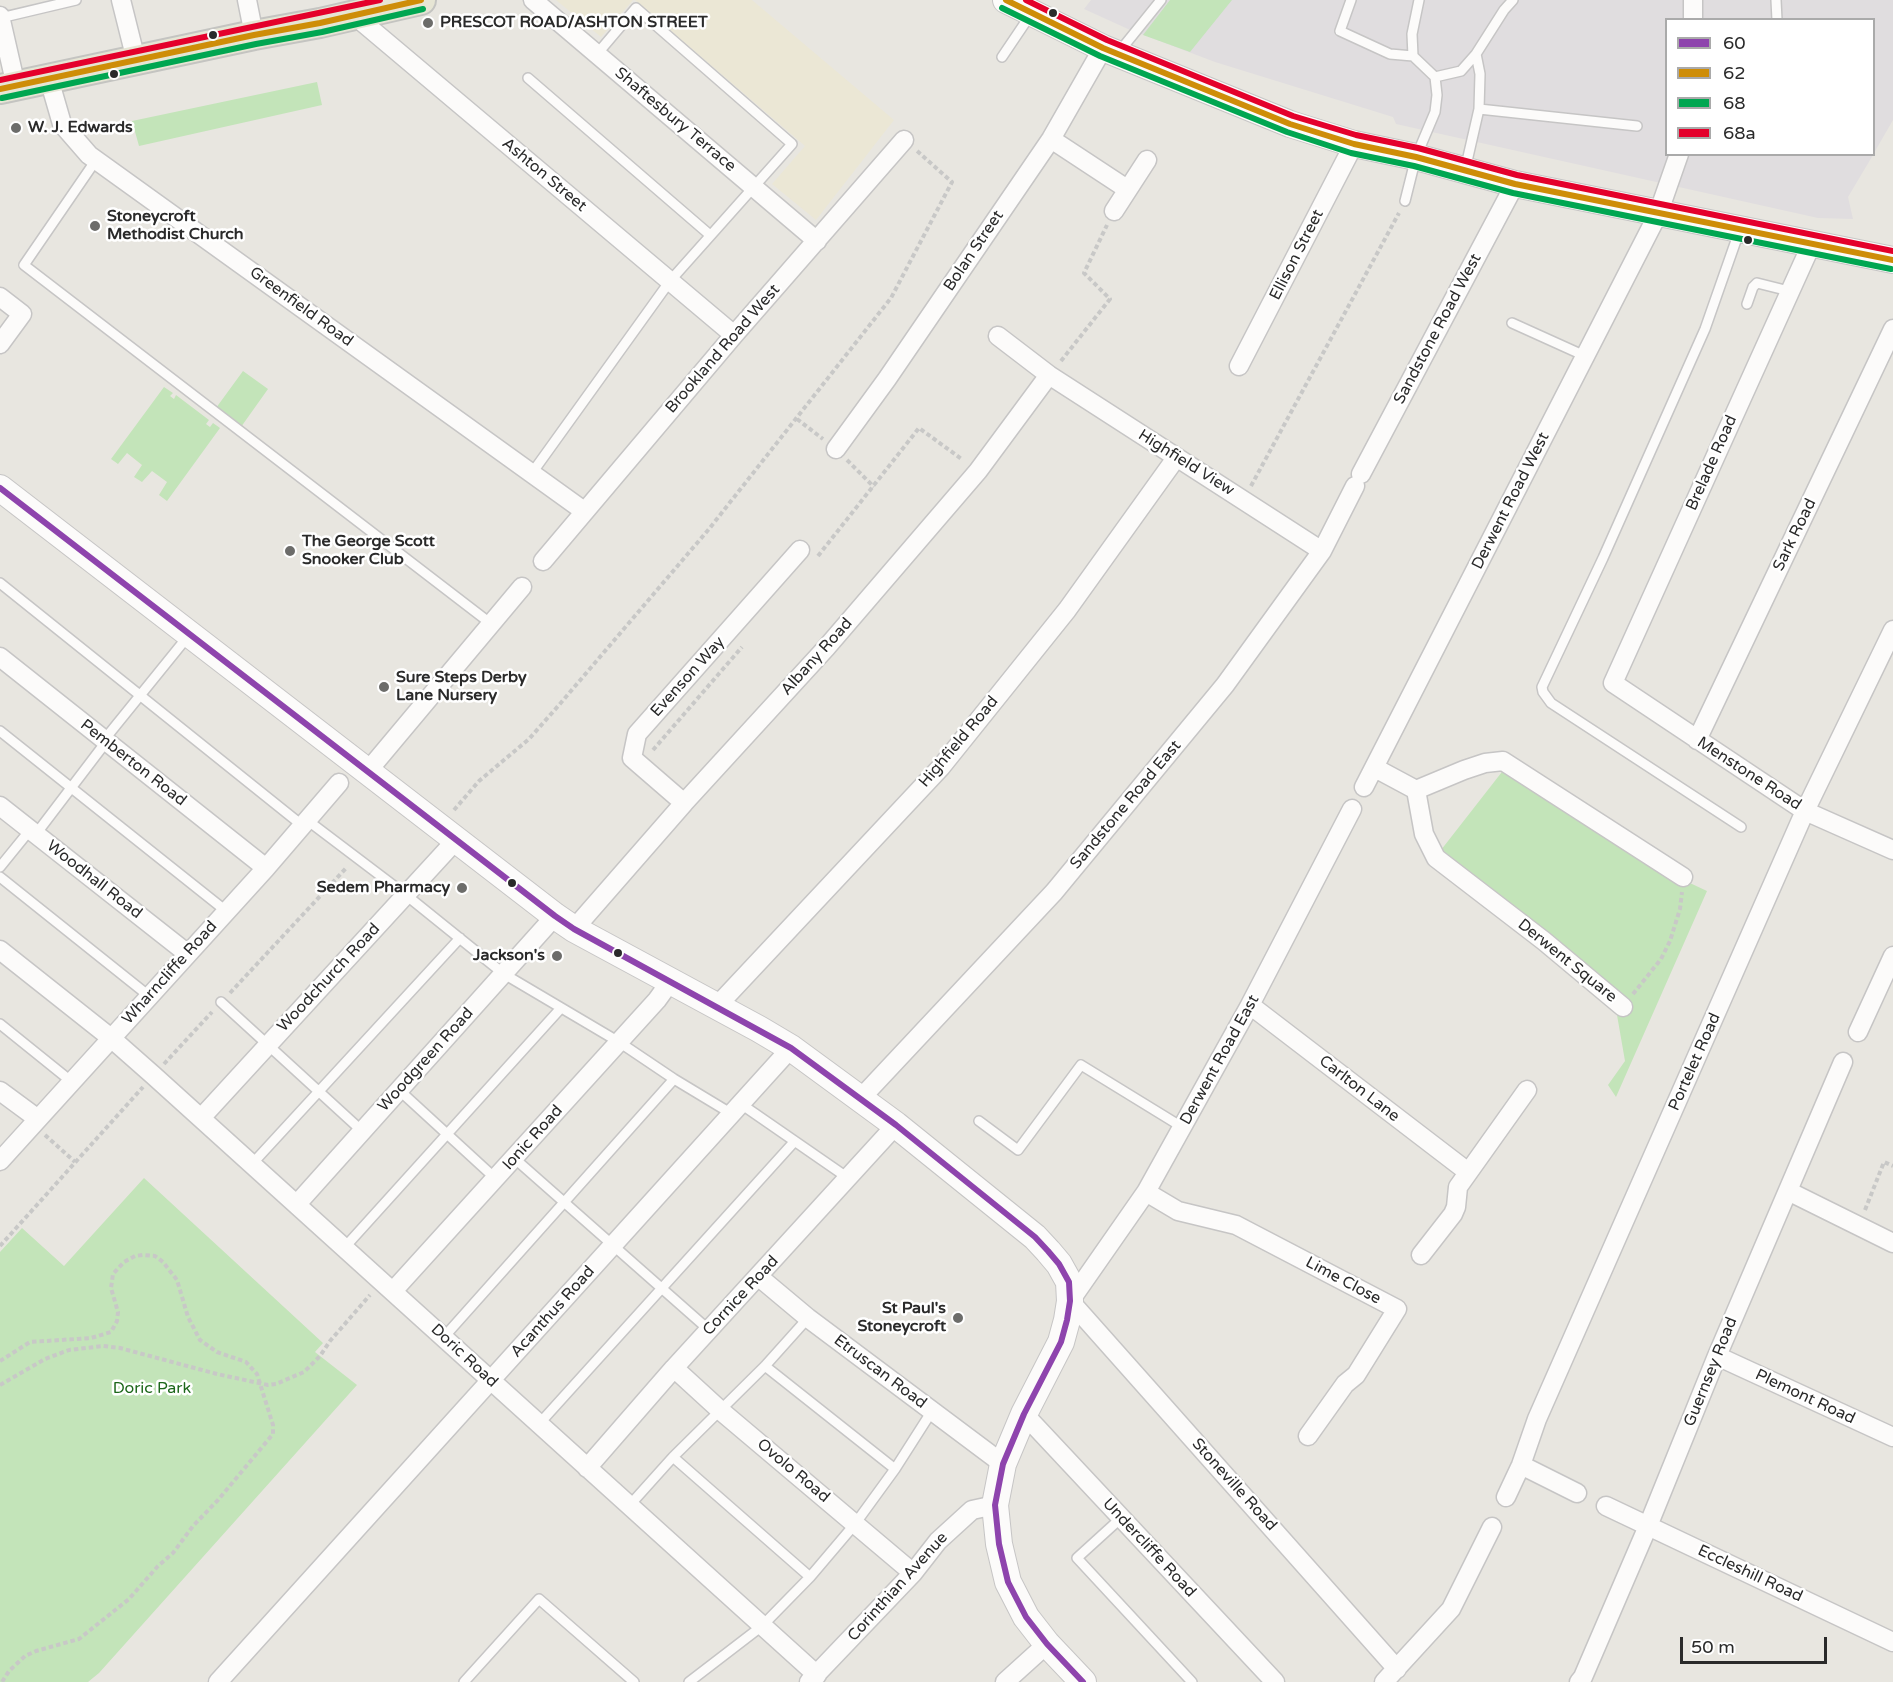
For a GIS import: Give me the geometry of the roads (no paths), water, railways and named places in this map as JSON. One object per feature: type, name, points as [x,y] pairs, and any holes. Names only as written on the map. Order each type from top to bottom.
[{"type":"main road","points":[[8,88],[320,23],[369,8],[421,0]]},
{"type":"street","points":[[121,0],[136,60]]},
{"type":"street","points":[[247,0],[254,35]]},
{"type":"street","name":"Shaftesbury Terrace","points":[[533,0],[817,241]]},
{"type":"street","points":[[1006,0],[1111,51],[1290,124],[1354,144],[1416,157],[1515,184],[1893,260]]},
{"type":"street","points":[[1693,0],[1693,18]]},
{"type":"street","name":"Ashton Street","points":[[369,8],[670,281],[734,335]]},
{"type":"street","points":[[0,17],[8,88]]},
{"type":"street","name":"Bolan Street","points":[[836,449],[887,379],[1111,51]]},
{"type":"street","name":"Greenfield Road","points":[[49,79],[62,124],[96,160],[584,511]]},
{"type":"street","points":[[1051,139],[1128,189]]},
{"type":"street","name":"Brookland Road West","points":[[543,561],[734,335],[904,140]]},
{"type":"street","name":"Ellison Street","points":[[1239,366],[1354,144]]},
{"type":"street","name":"Derwent Road West","points":[[1364,787],[1658,214],[1678,156]]},
{"type":"street","points":[[1114,211],[1148,160]]},
{"type":"street","name":"Sandstone Road West","points":[[1358,480],[1515,184]]},
{"type":"street","name":"Brelade Road","points":[[1612,683],[1812,243]]},
{"type":"street","points":[[0,297],[22,314],[0,344]]},
{"type":"street","name":"Sark Road","points":[[1696,740],[1893,329]]},
{"type":"street","name":"Highfield View","points":[[998,336],[1049,375],[1322,551]]},
{"type":"street","name":"Albany Road","points":[[565,923],[684,803],[826,648],[978,471],[1049,375]]},
{"type":"street","name":"Highfield Road","points":[[717,1006],[941,767],[1067,610],[1176,458]]},
{"type":"street","name":"Sandstone Road East","points":[[861,1098],[1054,892],[1225,685],[1322,551],[1358,480]]},
{"type":"street","points":[[0,488],[565,923],[791,1048],[896,1125],[1035,1237],[1066,1274],[1070,1301],[1061,1342],[1024,1414],[1003,1464],[995,1505],[999,1544],[1008,1582],[1026,1617],[1047,1644],[1083,1682]]},
{"type":"street","name":"Evenson Way","points":[[684,803],[632,758],[637,735],[808,555]]},
{"type":"street","points":[[368,772],[522,587]]},
{"type":"street","name":"Portelet Road","points":[[1506,1497],[1521,1465],[1537,1419],[1805,811],[1893,630]]},
{"type":"street","name":"Pemberton Road","points":[[0,657],[266,868]]},
{"type":"street","name":"Menstone Road","points":[[1612,683],[1805,811],[1893,850]]},
{"type":"street","points":[[1375,768],[1416,790],[1440,778],[1475,766],[1503,761],[1683,877]]},
{"type":"street","name":"Wharncliffe Road","points":[[0,1161],[72,1082],[117,1044],[149,996],[338,785]]},
{"type":"street","name":"Derwent Square","points":[[1416,790],[1425,834],[1436,858],[1544,941],[1623,1006]]},
{"type":"street","name":"Woodhall Road","points":[[0,806],[188,954]]},
{"type":"street","name":"Derwent Road East","points":[[1070,1301],[1146,1192],[1250,1005],[1352,809]]},
{"type":"street","name":"Woodchurch Road","points":[[201,1118],[406,895],[449,833]]},
{"type":"street","name":"Woodgreen Road","points":[[297,1204],[504,974],[565,923]]},
{"type":"street","name":"Doric Road","points":[[0,950],[117,1044],[345,1247],[762,1626],[813,1679]]},
{"type":"street","points":[[1858,1032],[1893,956]]},
{"type":"street","name":"Ionic Road","points":[[387,1286],[496,1179],[657,1000],[670,982]]},
{"type":"street","name":"Carlton Lane","points":[[1250,1005],[1468,1172]]},
{"type":"street","name":"Acanthus Road","points":[[218,1682],[791,1048]]},
{"type":"street","name":"Guernsey Road","points":[[1579,1682],[1648,1526],[1717,1356],[1843,1062]]},
{"type":"street","points":[[1421,1256],[1453,1214],[1458,1188],[1468,1172],[1527,1090]]},
{"type":"street","points":[[0,1091],[36,1122]]},
{"type":"street","name":"Cornice Road","points":[[587,1468],[674,1368],[896,1125]]},
{"type":"street","points":[[1788,1191],[1893,1243]]},
{"type":"street","name":"Lime Close","points":[[1146,1192],[1178,1211],[1236,1225],[1397,1309],[1356,1375],[1345,1384],[1308,1436]]},
{"type":"street","name":"Etruscan Road","points":[[759,1277],[808,1318],[1003,1464]]},
{"type":"street","name":"Stoneville Road","points":[[1070,1301],[1390,1676]]},
{"type":"street","name":"Plemont Road","points":[[1717,1356],[1893,1437]]},
{"type":"street","name":"Ovolo Road","points":[[674,1368],[721,1411],[913,1573]]},
{"type":"street","name":"Undercliffe Road","points":[[1024,1414],[1275,1682]]},
{"type":"street","points":[[1521,1465],[1577,1493]]},
{"type":"street","name":"Corinthian Avenue","points":[[813,1679],[913,1573],[938,1541],[972,1510],[995,1505]]},
{"type":"street","name":"Eccleshill Road","points":[[1606,1506],[1893,1642]]},
{"type":"street","points":[[1390,1676],[1451,1609],[1492,1527]]},
{"type":"street","points":[[1005,1682],[1047,1644]]},
{"type":"lane","points":[[1111,51],[1161,0]]},
{"type":"lane","points":[[1351,0],[1340,31],[1390,54],[1413,56],[1435,77],[1437,95],[1435,112],[1416,157],[1405,201]]},
{"type":"lane","points":[[1413,56],[1412,34],[1419,0]]},
{"type":"lane","points":[[1435,77],[1461,71],[1476,54],[1513,0]]},
{"type":"lane","points":[[1776,0],[1778,18]]},
{"type":"lane","points":[[0,17],[71,1]]},
{"type":"lane","points":[[532,473],[670,281],[792,144],[636,8],[597,54]]},
{"type":"lane","points":[[1002,57],[1032,13]]},
{"type":"lane","points":[[1464,170],[1479,109],[1480,74],[1476,54]]},
{"type":"lane","points":[[528,78],[710,235]]},
{"type":"lane","points":[[1479,109],[1637,126]]},
{"type":"lane","points":[[96,160],[24,265],[490,623]]},
{"type":"lane","points":[[1740,229],[1705,329],[1608,548],[1542,687],[1551,703],[1741,827]]},
{"type":"lane","points":[[1747,304],[1753,287],[1757,283],[1789,291]]},
{"type":"lane","points":[[1512,322],[1585,356]]},
{"type":"lane","points":[[0,583],[140,695],[305,823],[406,895],[504,974],[619,1042],[674,1079],[736,1109],[794,1142],[848,1178]]},
{"type":"lane","points":[[0,867],[71,788],[140,695],[189,635]]},
{"type":"lane","points":[[0,731],[226,911]]},
{"type":"lane","points":[[0,877],[149,996]]},
{"type":"lane","points":[[252,1164],[460,938]]},
{"type":"lane","points":[[221,1002],[362,1131]]},
{"type":"lane","points":[[345,1247],[561,1008]]},
{"type":"lane","points":[[0,1024],[72,1082]]},
{"type":"lane","points":[[979,1121],[1018,1150],[1081,1065],[1182,1127]]},
{"type":"lane","points":[[444,1337],[674,1079]]},
{"type":"lane","points":[[399,1090],[496,1179]]},
{"type":"lane","points":[[539,1424],[794,1142]]},
{"type":"lane","points":[[514,1158],[710,1330]]},
{"type":"lane","points":[[628,1506],[673,1457],[765,1366],[808,1318]]},
{"type":"lane","points":[[765,1366],[895,1469]]},
{"type":"lane","points":[[689,1682],[762,1626],[810,1577],[855,1524],[933,1411]]},
{"type":"lane","points":[[673,1457],[810,1577]]},
{"type":"lane","points":[[1121,1518],[1077,1558],[1192,1682]]},
{"type":"lane","points":[[464,1682],[539,1599],[634,1682]]},
{"type":"place","name":"PRESCOT ROAD/ASHTON STREET","points":[[428,23]]},
{"type":"place","name":"W. J. Edwards","points":[[16,128]]},
{"type":"place","name":"Stoneycroft Methodist Church","points":[[95,226]]},
{"type":"place","name":"The George Scott Snooker Club","points":[[290,551]]},
{"type":"place","name":"Sure Steps Derby Lane Nursery","points":[[384,687]]},
{"type":"place","name":"Sedem Pharmacy","points":[[462,888]]},
{"type":"place","name":"Jackson's","points":[[557,956]]},
{"type":"place","name":"St Paul's Stoneycroft","points":[[958,1318]]},
{"type":"park label","name":"Doric Park","points":[[152,1389]]}]
